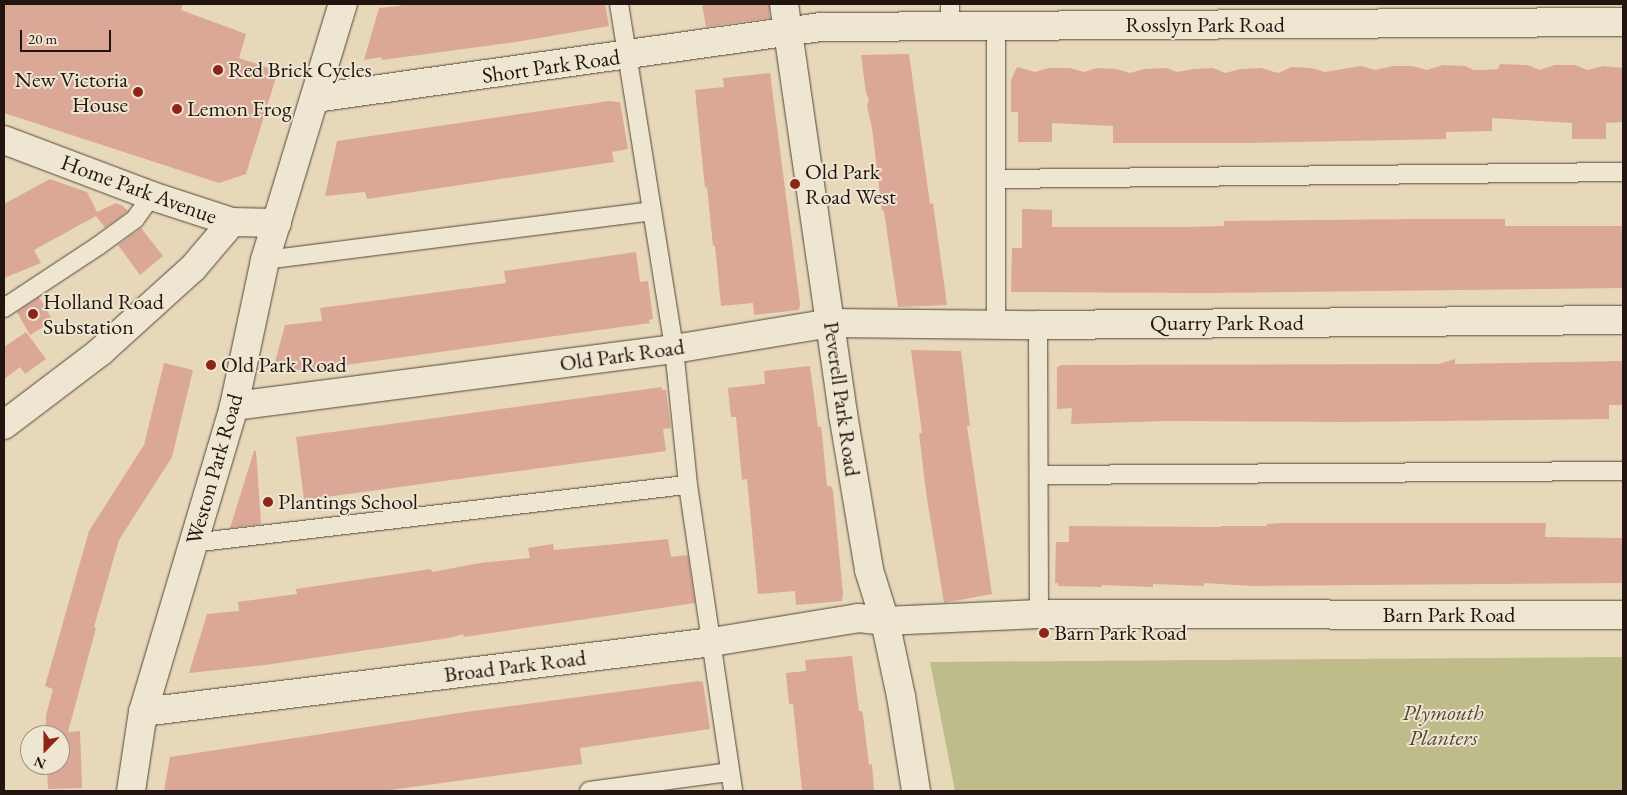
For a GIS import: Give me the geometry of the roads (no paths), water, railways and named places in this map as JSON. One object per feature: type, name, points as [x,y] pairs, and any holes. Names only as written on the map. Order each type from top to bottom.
[{"type":"street","name":"Weston Park Road","points":[[131,791],[144,712],[192,543],[234,406],[266,260],[343,4]]},
{"type":"street","name":"Peverell Park Road","points":[[784,4],[843,414],[869,570],[885,621],[901,696],[916,791]]},
{"type":"street","name":"Rosslyn Park Road","points":[[787,31],[950,15],[996,26],[1623,22]]},
{"type":"street","name":"Short Park Road","points":[[315,98],[627,56],[787,31]]},
{"type":"street","name":"Home Park Avenue","points":[[6,143],[152,196],[232,222],[277,223]]},
{"type":"street","points":[[4,426],[100,352],[193,268],[232,222]]},
{"type":"street","name":"Quarry Park Road","points":[[831,323],[1038,325],[1623,320]]},
{"type":"street","name":"Old Park Road","points":[[234,406],[674,348],[831,323]]},
{"type":"street","name":"Barn Park Road","points":[[885,621],[1040,614],[1623,615]]},
{"type":"street","name":"Broad Park Road","points":[[144,712],[712,642],[858,618],[885,621]]},
{"type":"lane","points":[[619,4],[674,348],[688,484],[733,791]]},
{"type":"lane","points":[[996,26],[996,324]]},
{"type":"lane","points":[[996,179],[1623,172]]},
{"type":"lane","points":[[4,308],[98,246],[135,219],[152,196]]},
{"type":"lane","points":[[266,260],[652,211]]},
{"type":"lane","points":[[1038,325],[1040,614]]},
{"type":"lane","points":[[1039,475],[1623,470]]},
{"type":"lane","points":[[192,543],[688,484]]},
{"type":"lane","points":[[589,791],[729,772]]},
{"type":"place","name":"Red Brick Cycles","points":[[218,70]]},
{"type":"place","name":"New Victoria House","points":[[138,92]]},
{"type":"place","name":"Lemon Frog","points":[[177,109]]},
{"type":"place","name":"Old Park Road West","points":[[795,184]]},
{"type":"place","name":"Holland Road Substation","points":[[33,314]]},
{"type":"place","name":"Old Park Road","points":[[211,365]]},
{"type":"place","name":"Plantings School","points":[[268,502]]},
{"type":"place","name":"Barn Park Road","points":[[1044,633]]},
{"type":"park label","name":"Plymouth Planters","points":[[1443,724]]}]
